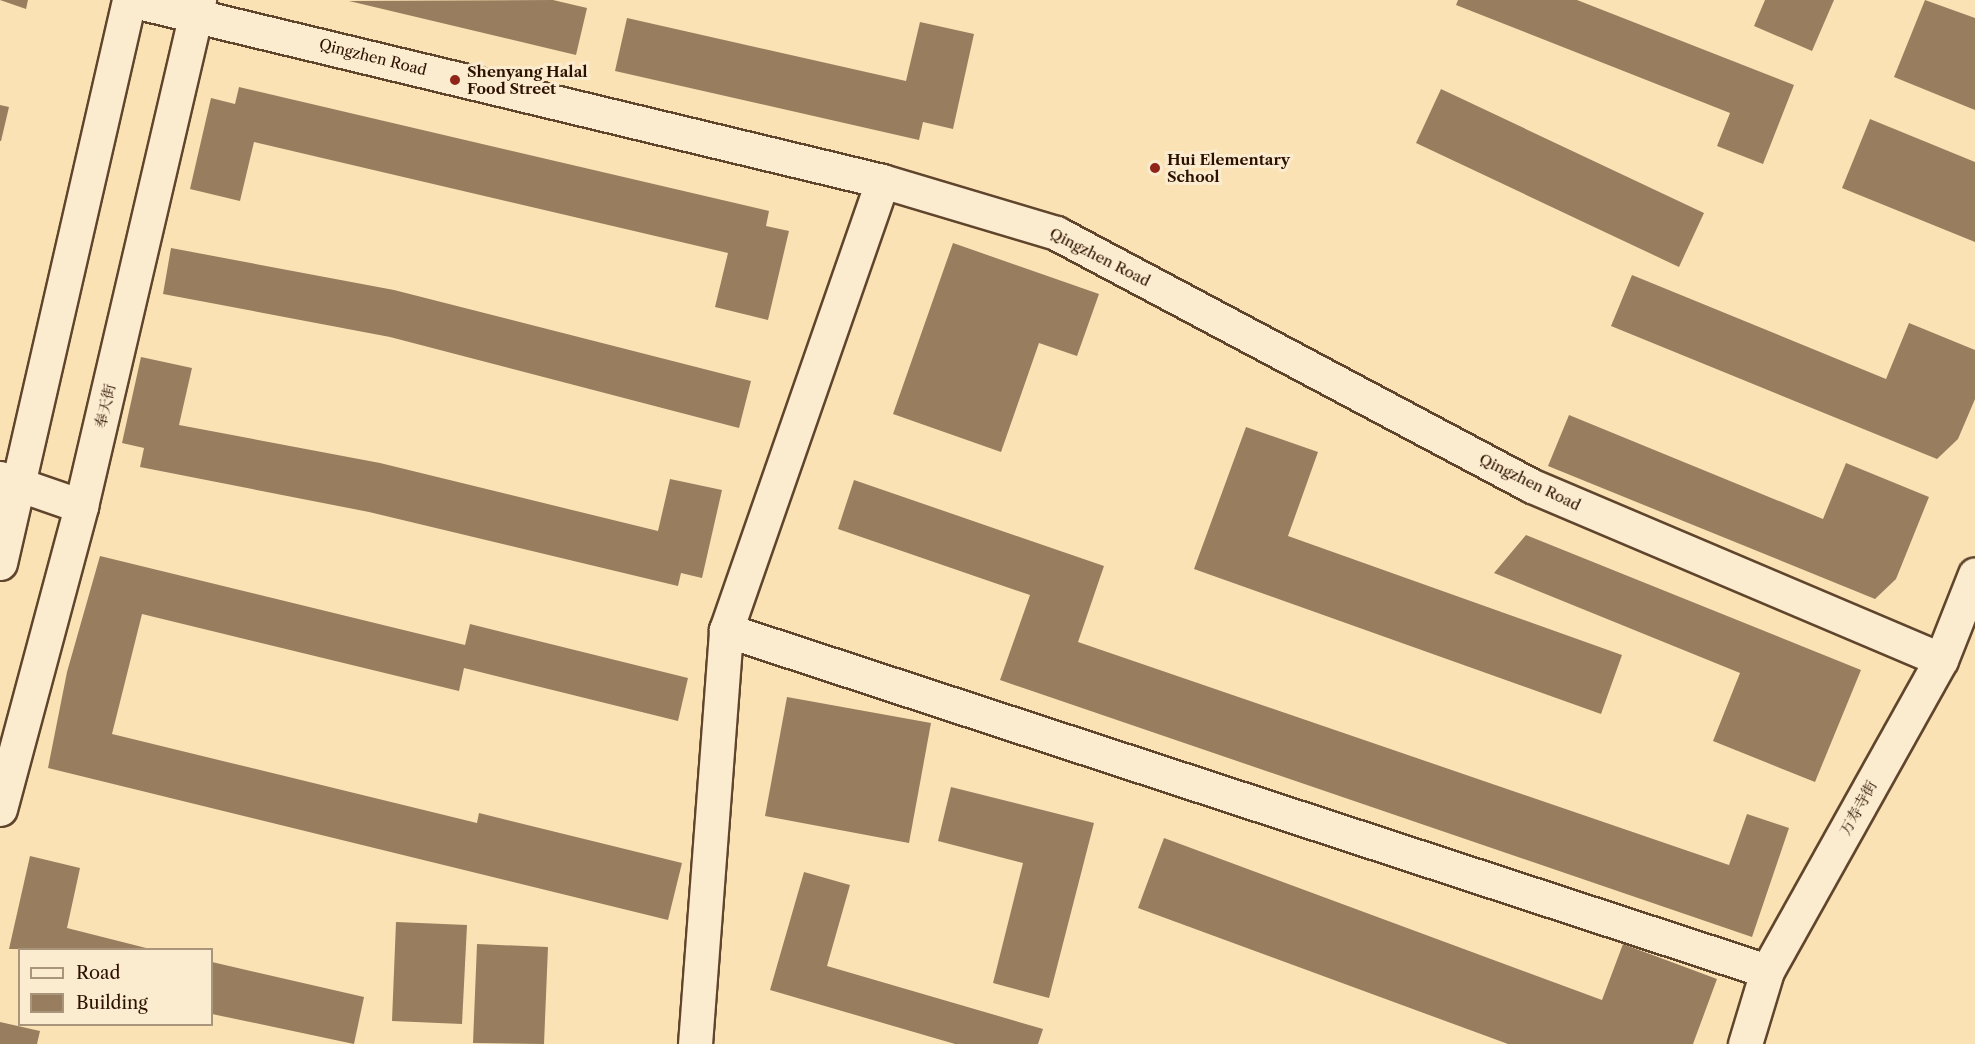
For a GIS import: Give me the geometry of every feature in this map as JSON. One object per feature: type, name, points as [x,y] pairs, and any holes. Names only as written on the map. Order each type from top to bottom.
[{"type":"street","name":"Qingzhen Road","points":[[130,0],[197,7],[882,181],[1056,233],[1532,486],[1941,660]]},
{"type":"street","points":[[0,562],[10,482],[130,0]]},
{"type":"street","name":"奉天街","points":[[0,809],[81,506],[197,7]]},
{"type":"street","points":[[695,1044],[726,630],[882,181]]},
{"type":"street","points":[[10,482],[81,506]]},
{"type":"street","name":"万寿寺街","points":[[1745,1044],[1767,971],[1941,660],[1975,574]]},
{"type":"street","points":[[726,630],[1767,971]]},
{"type":"building","points":[[0,0],[28,0],[26,9]]},
{"type":"building","points":[[553,0],[587,8],[576,55],[349,1]]},
{"type":"building","points":[[1458,0],[1577,0],[1794,85],[1763,164],[1717,146],[1730,113],[1456,5]]},
{"type":"building","points":[[1765,0],[1834,0],[1812,51],[1754,26]]},
{"type":"building","points":[[1925,0],[1975,18],[1975,110],[1894,77]]},
{"type":"building","points":[[627,18],[906,81],[920,22],[974,34],[953,129],[923,122],[919,140],[615,71]]},
{"type":"building","points":[[239,87],[769,211],[766,226],[789,231],[768,320],[715,307],[728,253],[254,142],[240,201],[190,189],[211,98],[235,104]]},
{"type":"building","points":[[1441,89],[1704,213],[1679,267],[1416,143]]},
{"type":"building","points":[[0,105],[9,107],[1,141],[0,141]]},
{"type":"building","points":[[1870,119],[1975,162],[1975,242],[1842,188]]},
{"type":"building","points":[[953,243],[1099,294],[1077,356],[1039,343],[1001,452],[893,414]]},
{"type":"building","points":[[171,248],[394,290],[751,381],[739,428],[390,337],[163,294]]},
{"type":"building","points":[[1632,275],[1886,379],[1909,323],[1975,350],[1975,399],[1958,439],[1937,459],[1611,326]]},
{"type":"building","points":[[141,357],[192,368],[179,425],[380,463],[658,531],[670,479],[722,490],[702,578],[681,573],[678,586],[369,512],[140,467],[144,448],[122,443]]},
{"type":"building","points":[[1569,415],[1823,519],[1846,463],[1929,497],[1896,579],[1875,599],[1548,466]]},
{"type":"building","points":[[1246,427],[1318,452],[1288,536],[1622,655],[1601,714],[1194,569]]},
{"type":"building","points":[[854,480],[1104,566],[1078,642],[1729,865],[1747,814],[1789,828],[1752,937],[1000,680],[1030,595],[838,529]]},
{"type":"building","points":[[1526,535],[1861,670],[1815,782],[1713,741],[1740,673],[1494,573]]},
{"type":"building","points":[[100,556],[465,645],[470,624],[688,678],[678,721],[464,668],[459,691],[142,614],[112,734],[477,823],[479,813],[682,863],[668,920],[48,768],[67,672]]},
{"type":"building","points":[[787,697],[931,723],[909,843],[765,816]]},
{"type":"building","points":[[951,787],[1094,823],[1049,998],[993,983],[1023,863],[938,841]]},
{"type":"building","points":[[1164,838],[1602,1000],[1623,944],[1717,979],[1693,1044],[1508,1044],[1138,908]]},
{"type":"building","points":[[30,856],[80,868],[67,928],[146,948],[18,948],[9,949]]},
{"type":"building","points":[[804,872],[850,885],[827,966],[1043,1029],[1038,1044],[955,1044],[770,990]]},
{"type":"building","points":[[396,922],[467,925],[462,1024],[392,1021]]},
{"type":"building","points":[[477,944],[548,947],[544,1044],[473,1043]]},
{"type":"building","points":[[213,962],[364,997],[354,1044],[213,1014]]},
{"type":"building","points":[[0,1022],[40,1031],[37,1044],[0,1044]]},
{"type":"place","name":"Shenyang Halal Food Street","points":[[455,80]]},
{"type":"place","name":"Hui Elementary School","points":[[1155,168]]}]
